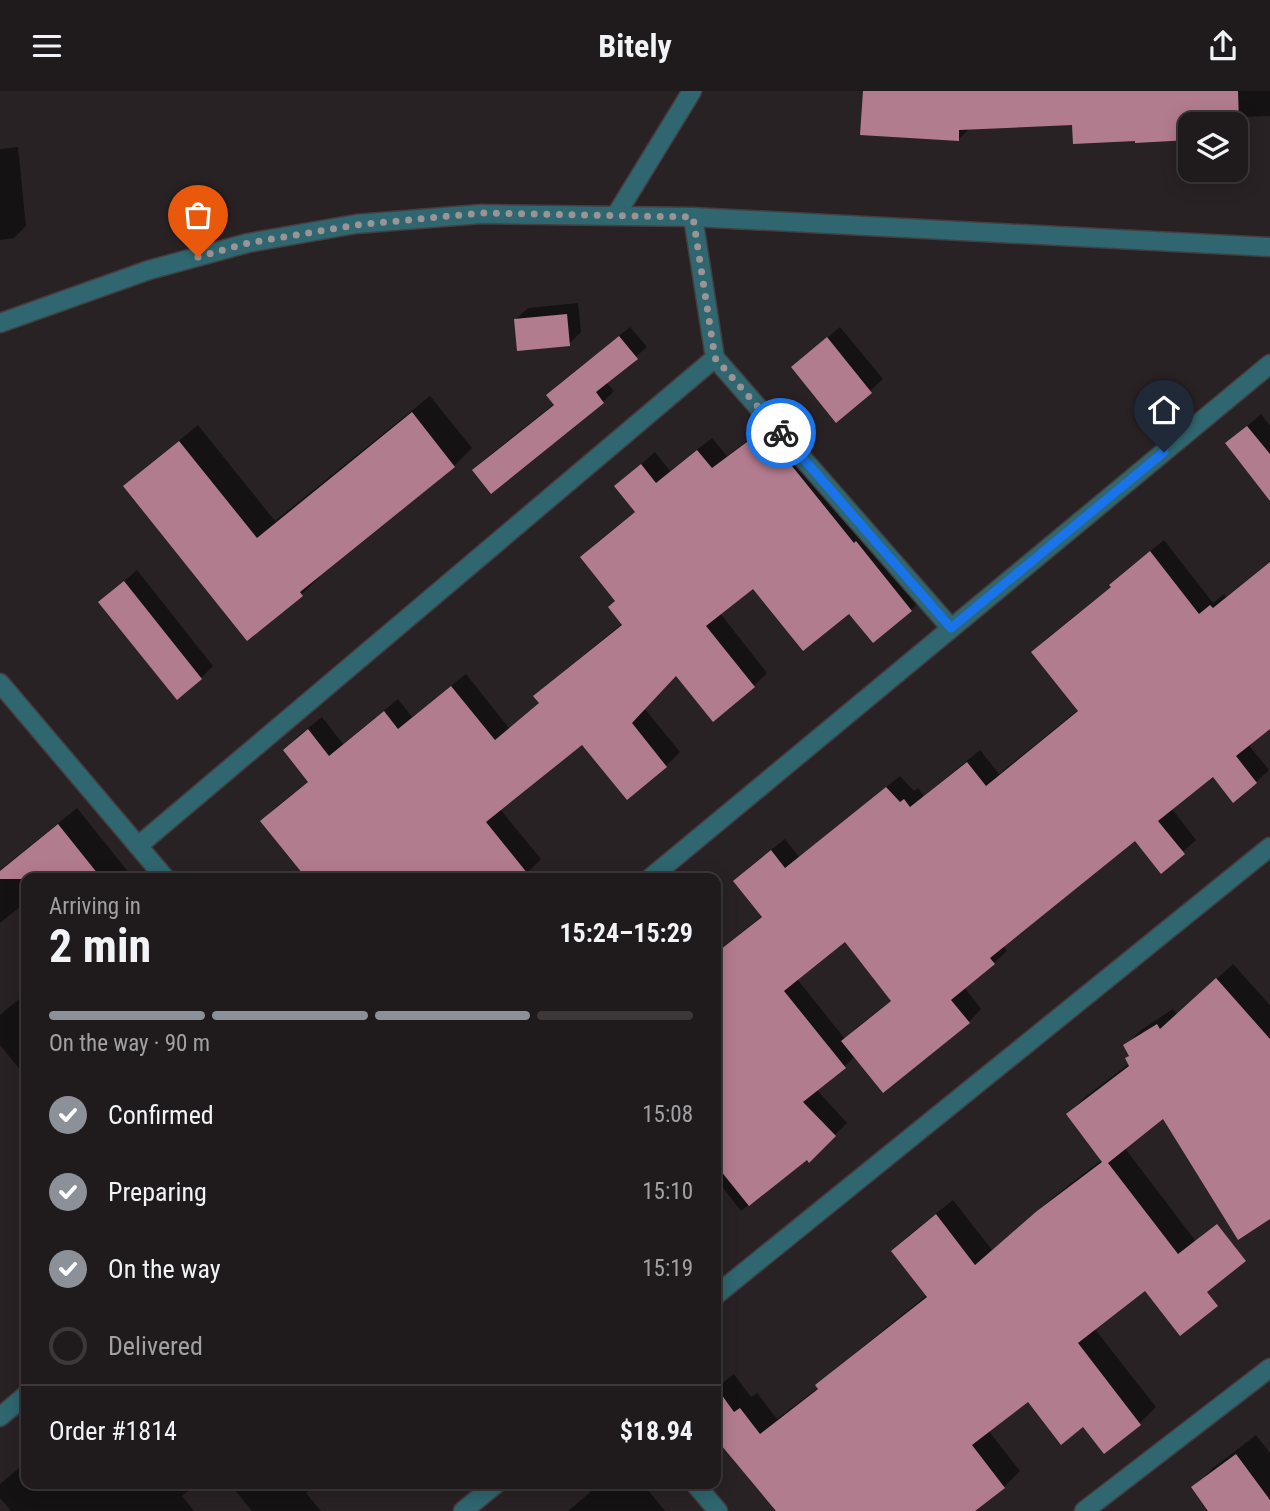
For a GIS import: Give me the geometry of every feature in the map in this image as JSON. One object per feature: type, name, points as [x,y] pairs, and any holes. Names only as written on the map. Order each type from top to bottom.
[{"type":"street","points":[[616,215],[692,91]]},
{"type":"street","points":[[0,323],[149,270],[248,243],[342,227],[481,213],[693,217],[1270,247]]},
{"type":"street","points":[[693,217],[715,358],[951,628]]},
{"type":"street","points":[[138,846],[715,358]]},
{"type":"street","points":[[656,873],[1270,364]]},
{"type":"street","points":[[0,683],[161,873]]},
{"type":"street","points":[[721,1291],[1270,848]]},
{"type":"street","points":[[1084,1511],[1270,1369]]},
{"type":"street","points":[[0,1417],[21,1399]]},
{"type":"street","points":[[463,1511],[490,1489]]},
{"type":"street","points":[[699,1489],[718,1511]]},
{"type":"building","points":[[863,91],[1238,91],[1239,112],[1178,112],[1178,141],[1073,144],[1072,125],[959,130],[959,141],[860,135]]},
{"type":"building","points":[[567,314],[570,346],[517,351],[514,319]]},
{"type":"building","points":[[619,336],[638,359],[596,392],[604,403],[491,494],[472,470],[554,405],[546,395]]},
{"type":"building","points":[[827,337],[872,393],[836,423],[791,367]]},
{"type":"building","points":[[412,412],[455,467],[300,592],[303,596],[247,641],[123,486],[179,441],[257,538]]},
{"type":"building","points":[[1247,426],[1270,454],[1270,501],[1225,443]]},
{"type":"building","points":[[763,430],[912,611],[873,643],[849,614],[803,651],[753,589],[706,626],[755,687],[713,722],[676,676],[632,723],[667,767],[627,800],[582,745],[486,822],[527,873],[302,873],[260,821],[308,782],[283,750],[308,729],[329,756],[384,711],[398,729],[451,686],[495,740],[539,703],[533,696],[622,625],[608,607],[615,601],[580,557],[635,512],[614,486],[641,464],[656,483],[697,450],[712,468]]},
{"type":"building","points":[[1150,551],[1199,614],[1210,605],[1213,608],[1270,562],[1270,729],[1236,756],[1257,783],[1233,803],[1213,777],[1158,821],[1185,854],[1161,874],[1135,841],[990,958],[995,964],[951,1000],[970,1023],[883,1093],[841,1041],[891,1001],[845,942],[784,991],[846,1068],[803,1102],[836,1136],[809,1163],[807,1160],[749,1206],[721,1171],[721,949],[762,917],[733,881],[771,850],[785,868],[886,787],[900,802],[904,799],[910,807],[967,762],[986,786],[1078,711],[1031,652],[1111,587],[1109,585]]},
{"type":"building","points":[[124,581],[202,679],[177,700],[98,602]]},
{"type":"building","points":[[58,824],[97,873],[21,873],[21,879],[0,879],[0,871]]},
{"type":"building","points":[[1216,978],[1270,1039],[1270,1219],[1238,1240],[1163,1119],[1108,1163],[1178,1254],[1217,1224],[1246,1261],[1207,1292],[1218,1306],[1180,1336],[1145,1291],[1078,1343],[1141,1425],[1104,1454],[1083,1427],[1061,1445],[1028,1402],[972,1445],[1005,1488],[975,1511],[776,1511],[721,1445],[721,1394],[734,1412],[740,1408],[760,1434],[818,1389],[815,1385],[927,1297],[891,1251],[936,1214],[975,1265],[1037,1211],[1102,1162],[1066,1114],[1129,1066],[1125,1058],[1129,1056],[1123,1045],[1157,1024],[1160,1029]]},
{"type":"building","points":[[1236,1454],[1270,1500],[1270,1511],[1208,1511],[1191,1487]]},
{"type":"way so far","points":[[198,257],[248,243],[356,225],[481,213],[693,217],[715,358],[781,433]]},
{"type":"route","points":[[781,433],[951,628],[1164,452]]}]
